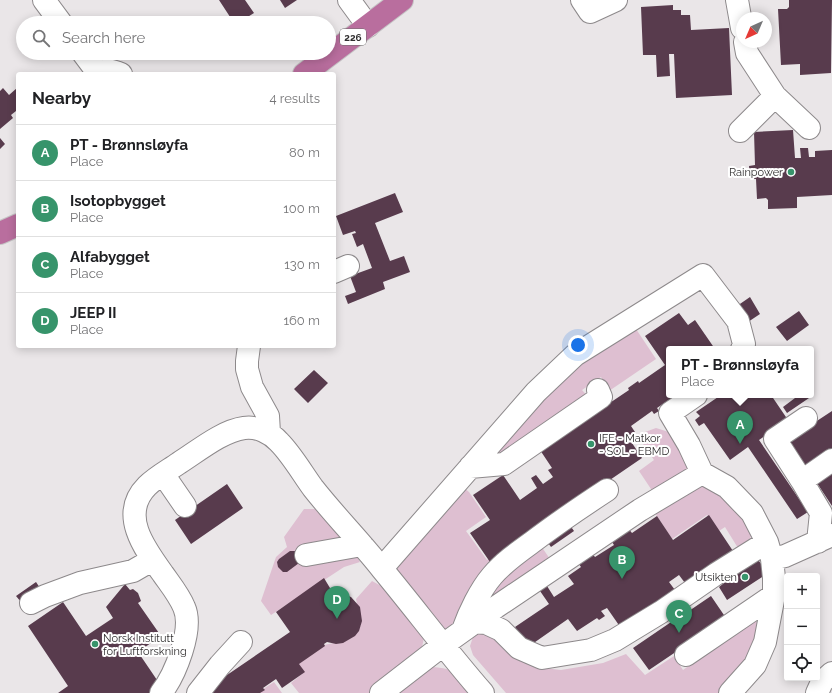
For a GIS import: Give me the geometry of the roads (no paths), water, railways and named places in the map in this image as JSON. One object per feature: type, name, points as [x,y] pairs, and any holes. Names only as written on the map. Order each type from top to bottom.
[{"type":"highway","name":"226","points":[[336,50],[402,0]]},
{"type":"highway","name":"226","points":[[307,72],[323,60]]},
{"type":"highway","points":[[0,233],[16,226]]},
{"type":"street","points":[[44,0],[56,16]]},
{"type":"street","points":[[349,0],[368,26]]},
{"type":"street","points":[[586,6],[616,0]]},
{"type":"street","points":[[737,0],[739,12]]},
{"type":"street","points":[[746,48],[747,54],[775,96],[809,128]]},
{"type":"street","points":[[89,60],[97,72]]},
{"type":"street","points":[[102,72],[106,70],[116,72]]},
{"type":"street","points":[[740,131],[775,96]]},
{"type":"street","points":[[382,568],[536,392],[575,355],[703,276],[738,321],[743,346]]},
{"type":"street","points":[[249,348],[247,369],[252,387],[268,416],[269,433]]},
{"type":"street","points":[[470,467],[504,464],[601,397],[598,390]]},
{"type":"street","points":[[692,398],[670,413],[690,445],[702,473],[727,487],[752,513],[769,551],[774,578],[774,595],[765,642],[755,664],[730,693]]},
{"type":"street","points":[[468,627],[486,623],[500,630],[519,648],[542,658],[591,650],[615,640],[661,612],[716,574],[769,551],[784,556],[825,538],[821,513],[774,439],[806,418]]},
{"type":"street","points":[[161,693],[169,683],[179,660],[187,627],[187,620],[184,607],[152,560],[135,524],[134,509],[137,499],[148,485],[163,474],[226,434],[244,428],[251,428],[269,433],[280,442],[313,488],[382,568],[483,693]]},
{"type":"street","points":[[802,481],[832,460]]},
{"type":"street","points":[[381,693],[468,627],[640,510],[702,473]]},
{"type":"street","points":[[163,474],[185,506]]},
{"type":"street","points":[[468,627],[467,620],[491,577],[509,558],[550,528],[607,490]]},
{"type":"street","points":[[306,555],[362,545]]},
{"type":"street","points":[[31,604],[45,596],[80,583],[133,571],[152,560]]},
{"type":"street","points":[[686,655],[774,595]]},
{"type":"street","points":[[198,693],[220,665],[241,642]]},
{"type":"street","points":[[817,693],[822,682],[832,673]]},
{"type":"place","name":"Rainpower","points":[[791,172]]},
{"type":"place","name":"IFE - Matkor - SOL - EBMD","points":[[591,444]]},
{"type":"place","name":"PT - Brønnsløyfa","points":[[740,444]]},
{"type":"place","name":"Utsikten","points":[[745,577]]},
{"type":"place","name":"Isotopbygget","points":[[622,579]]},
{"type":"place","name":"JEEP II","points":[[337,619]]},
{"type":"place","name":"Alfabygget","points":[[679,633]]},
{"type":"place","name":"Norsk Institutt for Luftforskning","points":[[95,644]]}]
